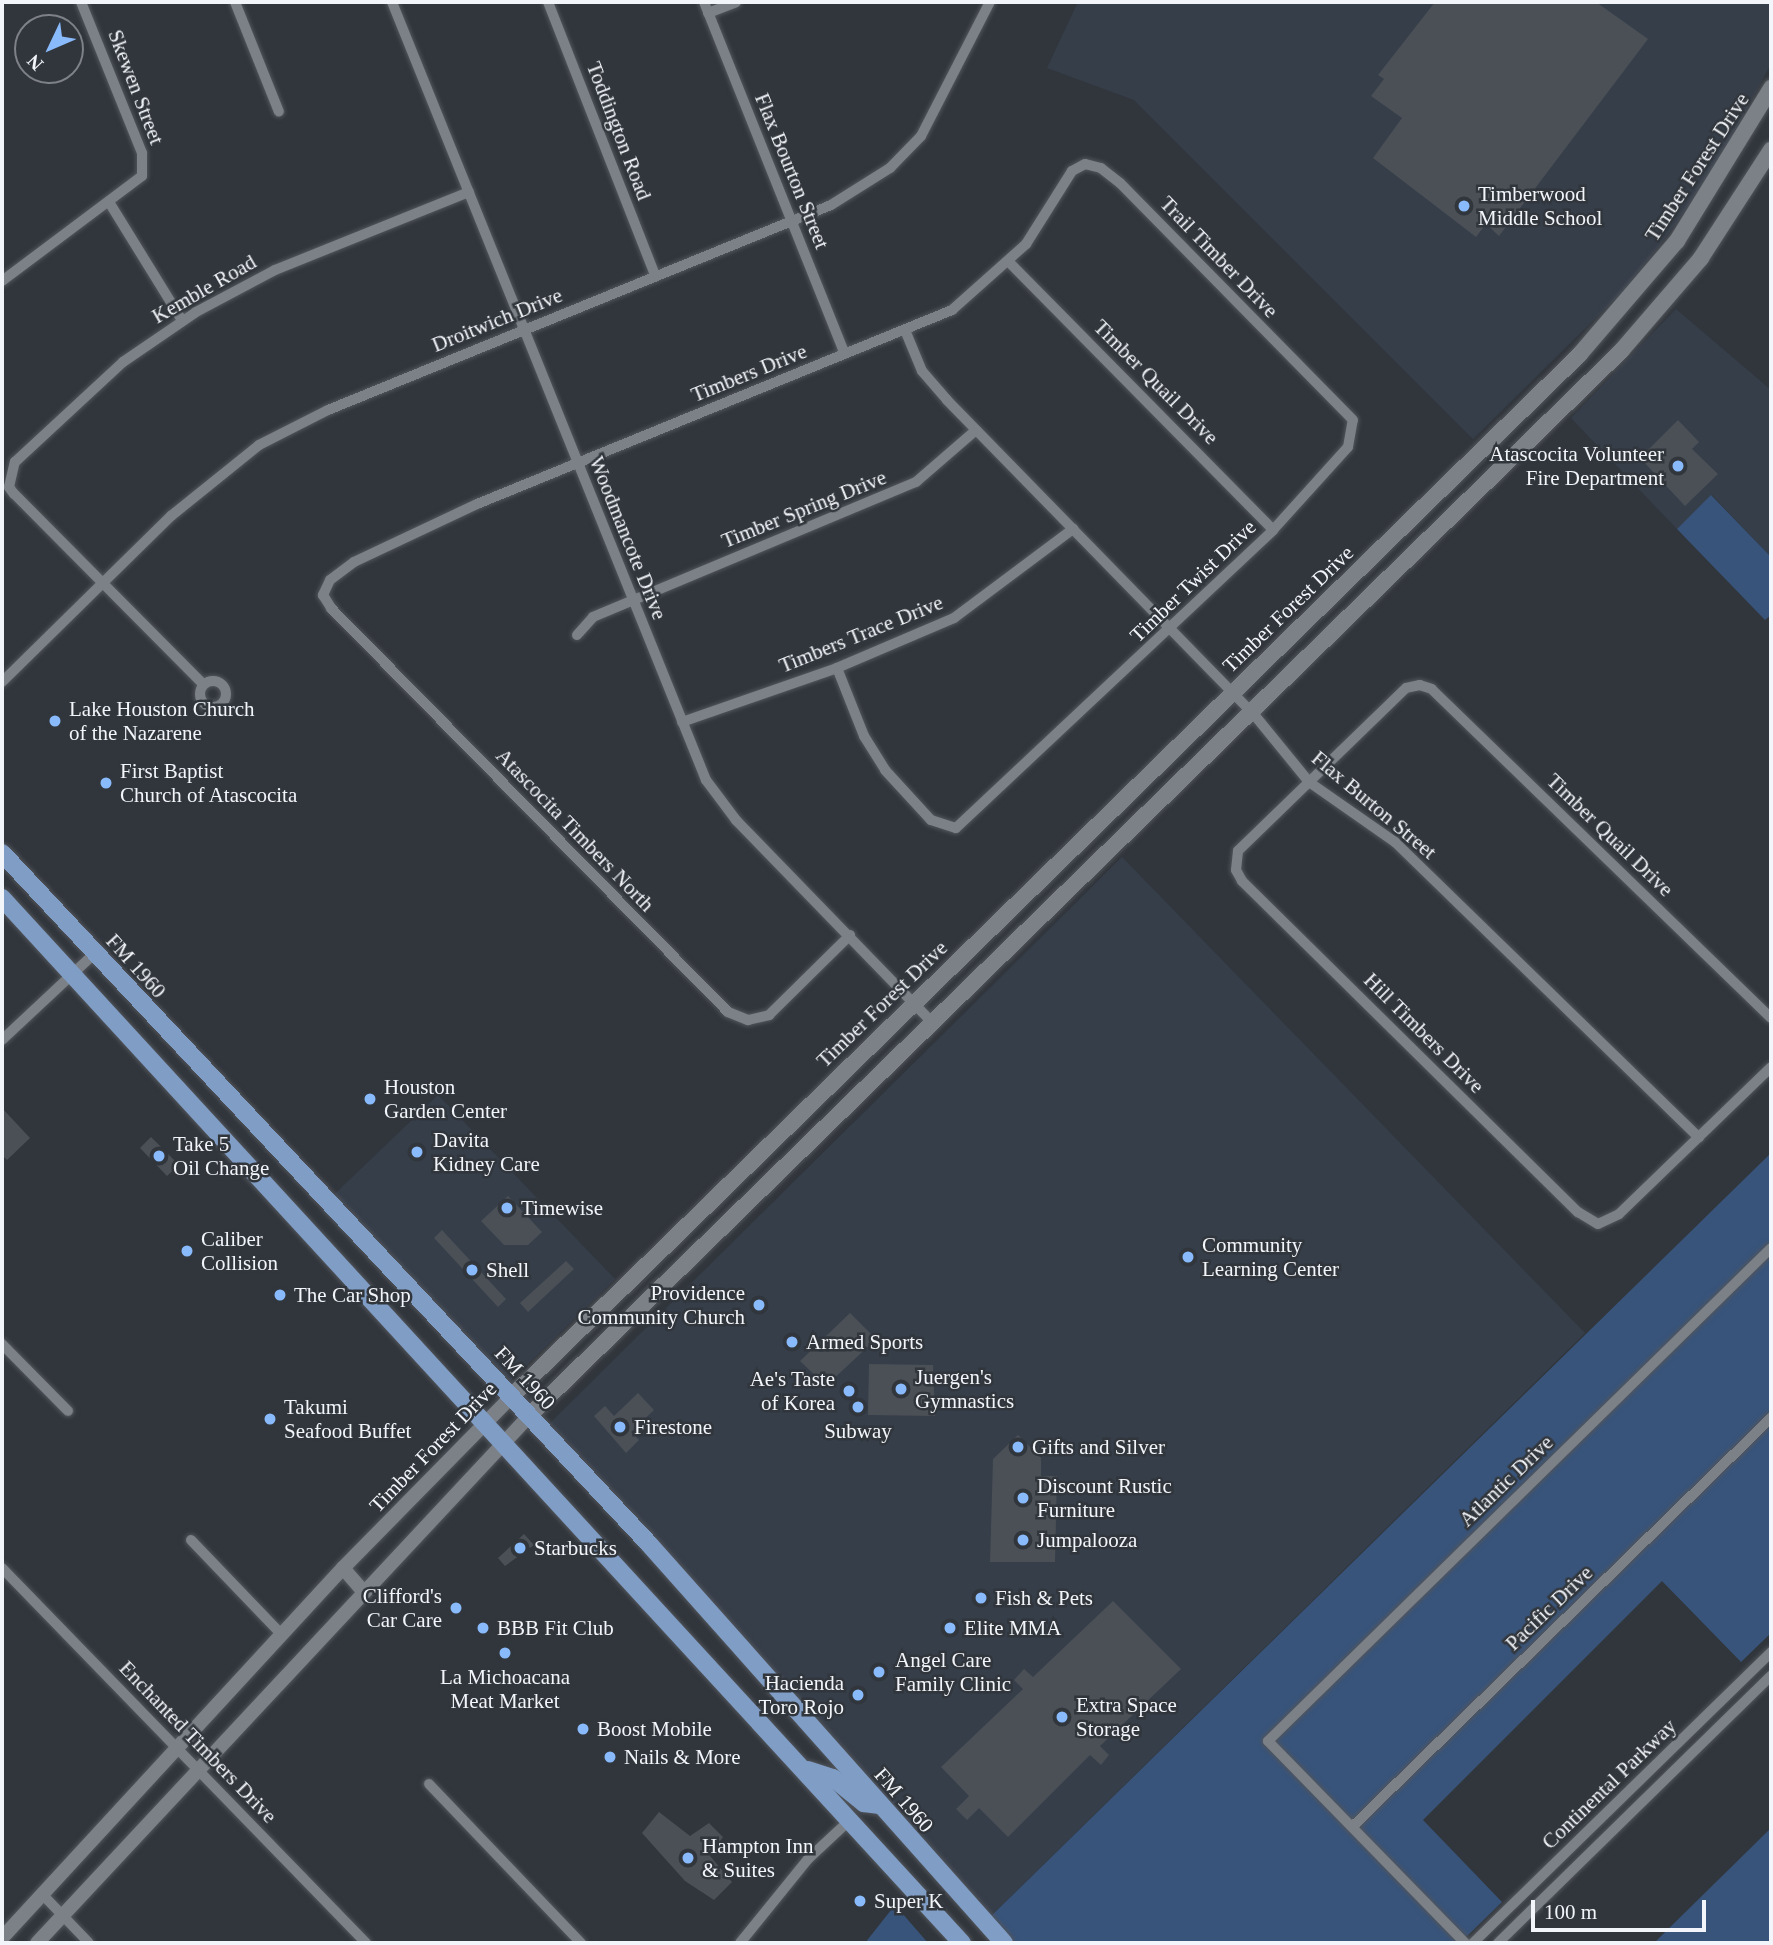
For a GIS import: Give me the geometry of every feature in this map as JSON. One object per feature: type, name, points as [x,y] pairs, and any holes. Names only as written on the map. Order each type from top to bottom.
[{"type":"main road","name":"Timber Forest Drive","points":[[512,1396],[1627,302],[1701,208],[1771,88]]},
{"type":"main road","points":[[530,1416],[1631,340],[1701,258],[1771,150]]},
{"type":"main road","points":[[1081,840],[1101,860]]},
{"type":"main road","name":"FM 1960","points":[[2,853],[512,1396],[795,1704],[883,1803],[914,1846],[1004,1943]]},
{"type":"main road","points":[[2,898],[852,1818],[962,1943]]},
{"type":"main road","points":[[743,1169],[764,1190]]},
{"type":"main road","points":[[660,1250],[680,1271]]},
{"type":"main road","points":[[805,1768],[833,1778],[864,1803],[883,1803]]},
{"type":"main road","points":[[852,1818],[869,1814],[894,1839],[914,1846]]},
{"type":"street","name":"Skewen Street","points":[[81,2],[145,165],[133,186],[109,202]]},
{"type":"street","points":[[235,2],[279,112]]},
{"type":"street","name":"Woodmancote Drive","points":[[392,2],[632,600],[682,722],[719,800],[933,1023]]},
{"type":"street","name":"Toddington Road","points":[[548,2],[655,275]]},
{"type":"street","points":[[706,7],[736,2]]},
{"type":"street","name":"Droitwich Drive","points":[[2,682],[197,492],[259,445],[328,410],[792,221],[857,191],[912,148],[944,97],[990,2]]},
{"type":"street","name":"Flax Bourton Street","points":[[706,7],[845,354]]},
{"type":"street","name":"Timbers Drive","points":[[359,560],[577,464],[952,310],[1009,262],[1072,171],[1085,164],[1103,169]]},
{"type":"street","name":"Trail Timber Drive","points":[[1103,169],[1306,373]]},
{"type":"street","name":"Kemble Road","points":[[103,584],[9,487],[21,455],[123,362],[183,320],[275,270],[469,192]]},
{"type":"street","points":[[2,281],[109,202],[183,320]]},
{"type":"street","name":"Timber Quail Drive","points":[[1009,262],[1273,530]]},
{"type":"street","name":"Flax Burton Street","points":[[905,330],[928,379],[1252,712],[1309,782],[1395,842],[1699,1138]]},
{"type":"street","name":"Timber Twist Drive","points":[[837,668],[874,754],[932,820],[956,828],[989,802],[1172,630],[1273,530],[1348,447],[1354,429],[1348,410],[1306,373]]},
{"type":"street","name":"Timber Spring Drive","points":[[577,635],[593,617],[878,501],[916,482],[976,430]]},
{"type":"street","name":"Timbers Trace Drive","points":[[682,722],[837,668],[954,618],[1073,529]]},
{"type":"street","name":"Atascocita Timbers North","points":[[359,560],[330,580],[323,595],[331,608],[728,1012],[748,1020],[769,1015],[850,935]]},
{"type":"street","points":[[103,584],[204,684]]},
{"type":"street","name":"Timber Quail Drive","points":[[1309,782],[1406,688],[1420,685],[1432,689],[1771,1018]]},
{"type":"street","name":"Hill Timbers Drive","points":[[1309,782],[1238,851],[1236,860],[1242,881],[1578,1212],[1598,1224],[1619,1214],[1699,1138]]},
{"type":"street","points":[[2,1040],[94,954]]},
{"type":"street","points":[[1699,1138],[1771,1068]]},
{"type":"street","name":"Atlantic Drive","points":[[1353,1826],[1268,1741],[1771,1248]]},
{"type":"street","points":[[2,1344],[68,1411]]},
{"type":"street","name":"Timber Forest Drive","points":[[2,1938],[343,1568],[512,1396]]},
{"type":"street","points":[[37,1943],[199,1772],[363,1591],[530,1416]]},
{"type":"street","name":"Pacific Drive","points":[[1353,1826],[1771,1418]]},
{"type":"street","points":[[191,1540],[282,1635]]},
{"type":"street","name":"Enchanted Timbers Drive","points":[[2,1568],[366,1943]]},
{"type":"street","points":[[343,1568],[363,1591]]},
{"type":"street","name":"Continental Parkway","points":[[1473,1943],[1771,1653]]},
{"type":"street","name":"Continental Parkway","points":[[1498,1943],[1771,1676]]},
{"type":"street","points":[[429,1784],[581,1943]]},
{"type":"street","points":[[740,1943],[808,1859],[852,1818]]},
{"type":"street","points":[[1353,1826],[1465,1943]]},
{"type":"street","points":[[43,1895],[89,1943]]},
{"type":"shaded area","name":"Timberwood Middle School","points":[[1078,2],[1771,2],[1771,64],[1711,174],[1666,237],[1622,292],[1473,439],[1134,100],[1047,68]]},
{"type":"shaded area","points":[[1676,309],[1771,390],[1771,557],[1712,495],[1677,529],[1571,418]]},
{"type":"shaded area","points":[[1711,495],[1771,557],[1771,615],[1765,620],[1677,529]]},
{"type":"shaded area","points":[[1122,857],[1585,1333],[984,1923],[540,1433]]},
{"type":"shaded area","points":[[438,1095],[615,1279],[498,1393],[320,1208]]},
{"type":"shaded area","points":[[1771,1153],[1771,1633],[1741,1662],[1662,1581],[1423,1820],[1502,1902],[1460,1943],[1002,1943],[984,1923]]},
{"type":"shaded area","points":[[1771,1828],[1771,1943],[1654,1943]]},
{"type":"shaded area","points":[[895,1905],[928,1943],[865,1943]]},
{"type":"building","name":"Timberwood Middle School","points":[[1435,2],[1596,2],[1648,39],[1499,236],[1486,224],[1476,237],[1373,158],[1402,118],[1371,96],[1384,79],[1378,75]]},
{"type":"building","name":"Atascocita Volunteer Fire Department","points":[[1678,420],[1699,442],[1692,449],[1718,474],[1685,506],[1640,458]]},
{"type":"building","points":[[2,1108],[30,1138],[7,1160],[2,1155]]},
{"type":"building","name":"Take 5 Oil Change","points":[[151,1137],[179,1165],[167,1176],[140,1148]]},
{"type":"building","name":"Timewise","points":[[508,1196],[542,1232],[528,1245],[504,1245],[481,1221]]},
{"type":"building","name":"Shell","points":[[442,1230],[506,1299],[498,1307],[434,1238]]},
{"type":"building","name":"Shell","points":[[566,1261],[574,1269],[528,1312],[520,1303]]},
{"type":"building","points":[[850,1313],[876,1339],[826,1386],[800,1361]]},
{"type":"building","name":"Juergen's Gymnastics","points":[[869,1364],[933,1365],[935,1416],[868,1415]]},
{"type":"building","name":"Firestone","points":[[638,1393],[654,1410],[631,1432],[639,1440],[626,1453],[594,1416],[605,1406],[614,1416]]},
{"type":"building","points":[[1018,1435],[1041,1458],[1041,1476],[1057,1476],[1055,1562],[990,1562],[993,1459]]},
{"type":"building","name":"Starbucks","points":[[524,1534],[534,1545],[505,1566],[498,1558]]},
{"type":"building","name":"Extra Space Storage","points":[[1113,1601],[1181,1669],[1100,1746],[1109,1755],[1101,1765],[1090,1755],[1008,1837],[979,1808],[967,1820],[956,1809],[969,1796],[941,1767],[1023,1689],[1014,1680],[1024,1669],[1033,1677]]},
{"type":"building","name":"Hampton Inn & Suites","points":[[659,1812],[690,1836],[709,1823],[723,1837],[710,1856],[732,1882],[714,1900],[685,1881],[642,1833]]},
{"type":"place","name":"Timberwood Middle School","points":[[1464,206]]},
{"type":"place","name":"Atascocita Volunteer Fire Department","points":[[1678,466]]},
{"type":"place","name":"Lake Houston Church of the Nazarene","points":[[55,721]]},
{"type":"place","name":"First Baptist Church of Atascocita","points":[[106,783]]},
{"type":"place","name":"Houston Garden Center","points":[[370,1099]]},
{"type":"place","name":"Davita Kidney Care","points":[[417,1152]]},
{"type":"place","name":"Take 5 Oil Change","points":[[159,1156]]},
{"type":"place","name":"Timewise","points":[[507,1208]]},
{"type":"place","name":"Caliber Collision","points":[[187,1251]]},
{"type":"place","name":"Community Learning Center","points":[[1188,1257]]},
{"type":"place","name":"Shell","points":[[472,1270]]},
{"type":"place","name":"The Car Shop","points":[[280,1295]]},
{"type":"place","name":"Providence Community Church","points":[[759,1305]]},
{"type":"place","name":"Armed Sports","points":[[792,1342]]},
{"type":"place","name":"Juergen's Gymnastics","points":[[901,1389]]},
{"type":"place","name":"Ae's Taste of Korea","points":[[849,1391]]},
{"type":"place","name":"Subway","points":[[858,1407]]},
{"type":"place","name":"Takumi Seafood Buffet","points":[[270,1419]]},
{"type":"place","name":"Firestone","points":[[620,1427]]},
{"type":"place","name":"Gifts and Silver","points":[[1018,1447]]},
{"type":"place","name":"Discount Rustic Furniture","points":[[1023,1498]]},
{"type":"place","name":"Jumpalooza","points":[[1023,1540]]},
{"type":"place","name":"Starbucks","points":[[520,1548]]},
{"type":"place","name":"Fish & Pets","points":[[981,1598]]},
{"type":"place","name":"Clifford's Car Care","points":[[456,1608]]},
{"type":"place","name":"BBB Fit Club","points":[[483,1628]]},
{"type":"place","name":"Elite MMA","points":[[950,1628]]},
{"type":"place","name":"La Michoacana Meat Market","points":[[505,1653]]},
{"type":"place","name":"Angel Care Family Clinic","points":[[879,1672]]},
{"type":"place","name":"Hacienda Toro Rojo","points":[[858,1695]]},
{"type":"place","name":"Extra Space Storage","points":[[1062,1717]]},
{"type":"place","name":"Boost Mobile","points":[[583,1729]]},
{"type":"place","name":"Nails & More","points":[[610,1757]]},
{"type":"place","name":"Hampton Inn & Suites","points":[[688,1858]]},
{"type":"place","name":"Super K","points":[[860,1901]]}]
